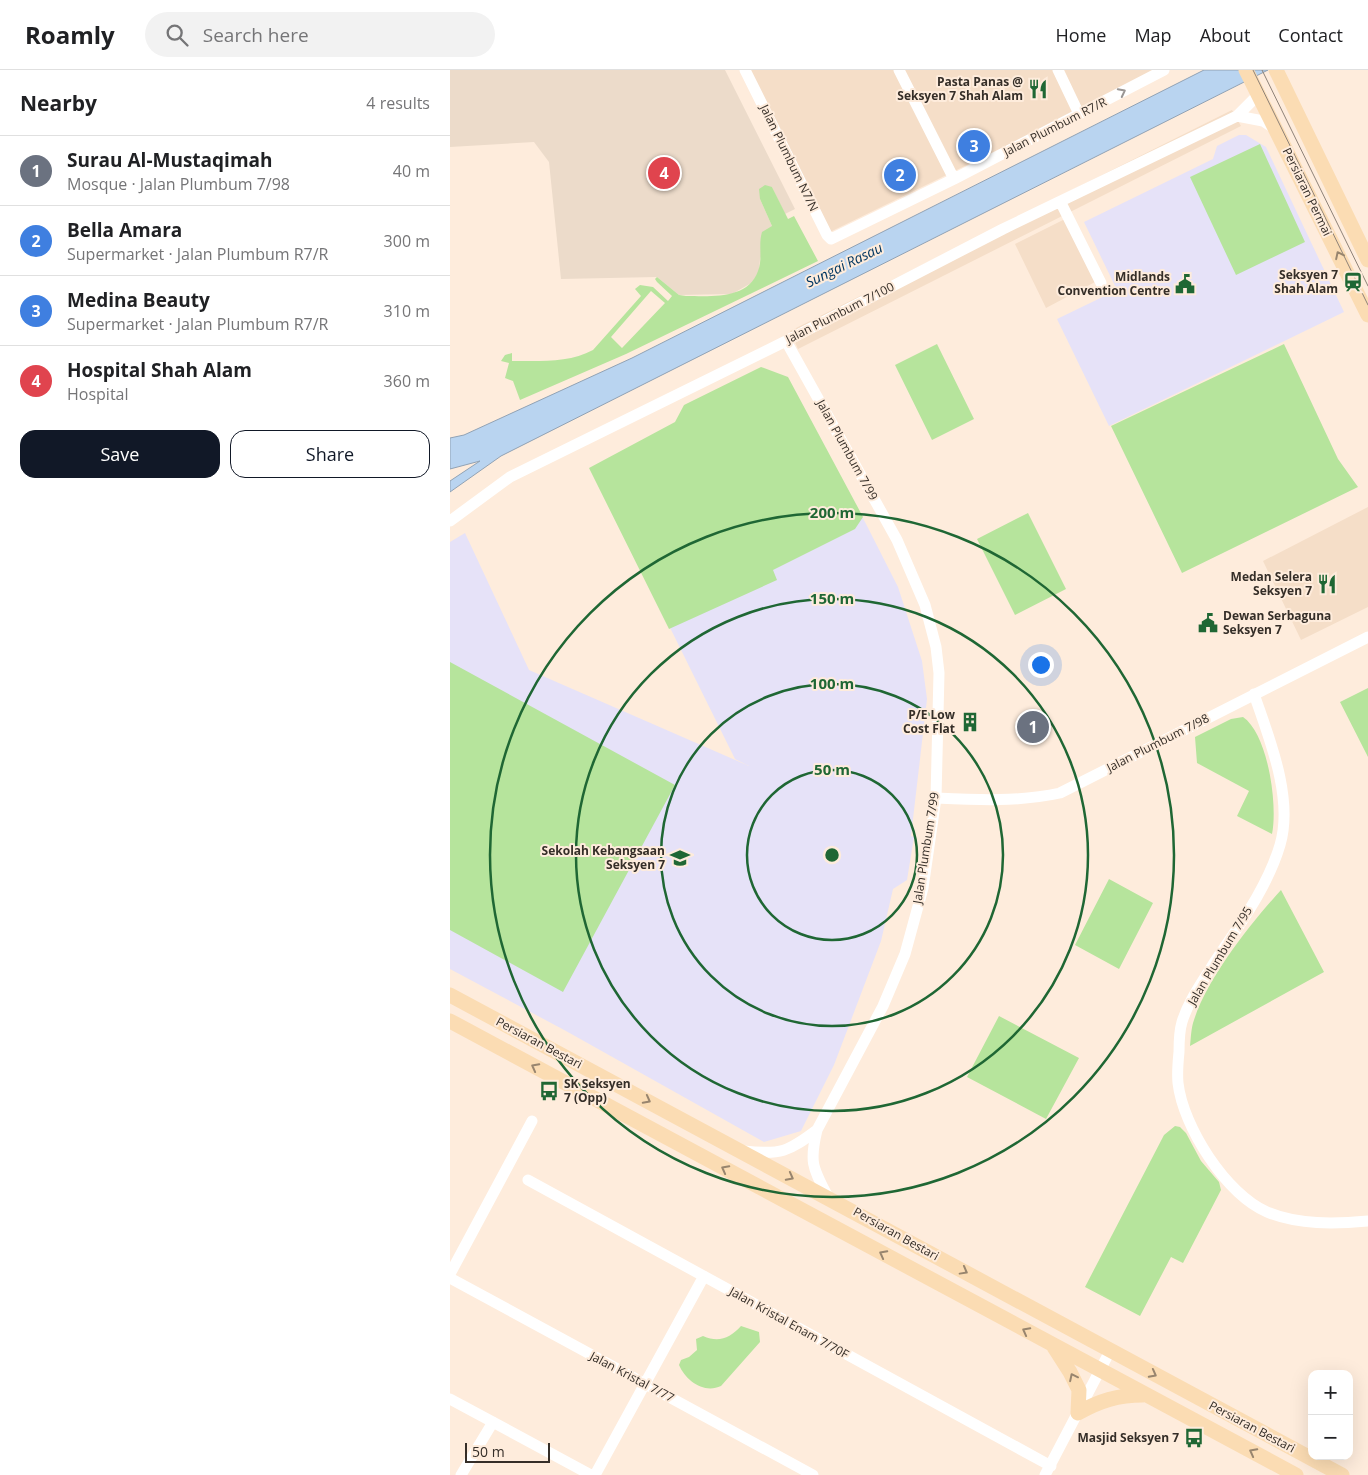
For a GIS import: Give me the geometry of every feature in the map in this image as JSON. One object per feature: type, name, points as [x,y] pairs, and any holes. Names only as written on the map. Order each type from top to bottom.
[{"type":"main road","name":"Persiaran Permai","points":[[1246,70],[1368,315]]},
{"type":"main road","name":"Persiaran Permai","points":[[1281,80],[1368,260]]},
{"type":"main road","points":[[1281,80],[1324,145],[1368,237]]},
{"type":"main road","name":"Persiaran Bestari","points":[[450,994],[1342,1475]]},
{"type":"main road","name":"Persiaran Bestari","points":[[450,1022],[1296,1475]]},
{"type":"main road","points":[[1053,1345],[1079,1390],[1078,1414],[1122,1395],[1146,1395]]},
{"type":"street","name":"Jalan Plumbum N7/N","points":[[745,70],[827,235],[831,239],[837,238]]},
{"type":"street","points":[[900,70],[954,179]]},
{"type":"street","points":[[1058,70],[1079,114]]},
{"type":"street","name":"Jalan Plumbum R7/R","points":[[837,238],[1164,70]]},
{"type":"street","name":"Jalan Plumbum 7/100","points":[[450,521],[510,477],[786,341],[1003,229],[1061,203],[1237,116],[1257,92]]},
{"type":"street","points":[[1237,116],[1262,121],[1276,130]]},
{"type":"street","points":[[1061,203],[1101,283]]},
{"type":"street","name":"Jalan Plumbum 7/99","points":[[786,341],[897,540],[925,605],[936,647],[939,673],[936,798],[923,888],[905,954],[883,1006],[817,1130]]},
{"type":"street","name":"Jalan Plumbum 7/98","points":[[936,798],[983,800],[1037,798],[1060,793],[1368,637]]},
{"type":"street","name":"Jalan Plumbum 7/95","points":[[1254,694],[1279,775],[1283,812],[1280,843],[1267,878],[1192,997],[1181,1024],[1178,1084],[1190,1124],[1206,1155],[1240,1194],[1267,1212],[1299,1220],[1337,1224],[1368,1221]]},
{"type":"street","points":[[450,1031],[472,1033]]},
{"type":"street","points":[[450,1274],[532,1120]]},
{"type":"street","points":[[742,1151],[780,1152],[794,1147],[817,1130]]},
{"type":"street","points":[[817,1130],[812,1150],[812,1162],[828,1197]]},
{"type":"street","name":"Jalan Kristal Enam 7/70F","points":[[528,1180],[704,1276],[1048,1470]]},
{"type":"street","points":[[595,1475],[704,1276]]},
{"type":"street","name":"Jalan Kristal 7/77","points":[[450,1278],[814,1475]]},
{"type":"street","points":[[1048,1470],[1110,1351]]},
{"type":"street","points":[[450,1399],[591,1475]]},
{"type":"street","points":[[461,1475],[493,1422]]},
{"type":"shaded area","points":[[450,70],[725,70],[795,209],[785,214],[772,187],[760,199],[772,226],[760,259],[759,271],[753,282],[732,294],[679,295],[657,277],[561,279],[549,162],[534,142],[450,147]]},
{"type":"shaded area","points":[[750,70],[1156,70],[1067,116],[830,232]]},
{"type":"shaded area","points":[[1232,110],[1241,126],[798,349],[790,331]]},
{"type":"shaded area","points":[[1239,135],[1246,135],[1266,147],[1344,312],[1109,426],[1057,319],[1117,290],[1084,222],[1213,159],[1217,146]]},
{"type":"shaded area","points":[[1065,219],[1095,282],[1046,308],[1015,244]]},
{"type":"shaded area","name":"Sekolah Kebangsaan Seksyen 7","points":[[783,378],[865,522],[898,587],[922,661],[927,699],[911,836],[914,837],[907,880],[893,889],[881,941],[834,1065],[801,1131],[764,1142],[566,1031],[450,969],[450,542],[465,533],[529,670],[749,766],[735,759],[591,468]]},
{"type":"shaded area","points":[[1368,507],[1368,607],[1301,640],[1263,561]]},
{"type":"green space","points":[[1260,144],[1305,242],[1236,275],[1190,177]]},
{"type":"green space","points":[[765,185],[772,187],[788,219],[794,216],[818,261],[626,354],[520,400],[513,381],[505,378],[509,363],[501,361],[505,355],[512,353],[512,361],[554,360],[574,357],[593,350],[641,296],[635,289],[640,285],[653,287],[668,301],[672,296],[657,282],[655,279],[657,277],[679,295],[686,296],[717,296],[737,292],[746,287],[758,271],[762,232],[772,226],[760,199],[759,189]],"holes":[[[651,291],[665,303],[622,348],[611,337]]]},
{"type":"green space","points":[[937,344],[974,419],[932,440],[895,365]]},
{"type":"green space","points":[[1284,344],[1338,459],[1358,487],[1182,573],[1111,426]]},
{"type":"green space","points":[[761,367],[788,377],[863,517],[855,529],[773,570],[777,580],[669,629],[589,468],[675,422],[684,405]]},
{"type":"green space","points":[[1028,513],[1066,589],[1015,615],[977,539]]},
{"type":"green space","points":[[450,662],[675,785],[563,992],[450,930]]},
{"type":"green space","points":[[1368,688],[1368,757],[1340,702]]},
{"type":"green space","points":[[1243,717],[1252,726],[1265,754],[1274,806],[1272,834],[1237,816],[1249,791],[1197,763],[1195,737],[1231,719]]},
{"type":"green space","points":[[1109,879],[1153,903],[1119,969],[1075,945]]},
{"type":"green space","points":[[1281,890],[1324,972],[1190,1046],[1194,1020],[1209,986],[1231,951]]},
{"type":"green space","points":[[999,1016],[1079,1058],[1046,1119],[967,1077]]},
{"type":"green space","points":[[1175,1126],[1180,1127],[1186,1133],[1201,1161],[1219,1182],[1221,1190],[1183,1263],[1171,1257],[1140,1316],[1085,1287],[1164,1135]]},
{"type":"green space","points":[[741,1326],[759,1332],[760,1342],[721,1386],[715,1388],[702,1387],[686,1376],[679,1365],[681,1360],[689,1357],[697,1350],[696,1339],[703,1336],[714,1339],[724,1338],[733,1334]]},
{"type":"water","name":"Sungai Rasau","points":[[1204,70],[1268,70],[501,456],[450,492],[450,481],[480,461],[450,469],[450,438],[464,435],[632,358]]},
{"type":"tram line","points":[[1253,70],[1368,305]]},
{"type":"tram line","points":[[1262,70],[1368,286]]},
{"type":"place","name":"Pasta Panas @ Seksyen 7 Shah Alam","points":[[1038,89]]},
{"type":"place","name":"Medina Beauty","points":[[974,146]]},
{"type":"place","name":"Hospital Shah Alam","points":[[664,173]]},
{"type":"place","name":"Bella Amara","points":[[900,175]]},
{"type":"place","name":"Seksyen 7 Shah Alam","points":[[1353,282]]},
{"type":"place","name":"Midlands Convention Centre","points":[[1185,284]]},
{"type":"place","name":"Medan Selera Seksyen 7","points":[[1327,584]]},
{"type":"place","name":"Dewan Serbaguna Seksyen 7","points":[[1208,623]]},
{"type":"place","name":"P/E Low Cost Flat","points":[[970,722]]},
{"type":"place","name":"Surau Al-Mustaqimah","points":[[1033,727]]},
{"type":"place","name":"Sekolah Kebangsaan Seksyen 7","points":[[680,858]]},
{"type":"place","name":"SK Seksyen 7 (Opp)","points":[[549,1091]]},
{"type":"place","name":"Masjid Seksyen 7","points":[[1194,1438]]}]
